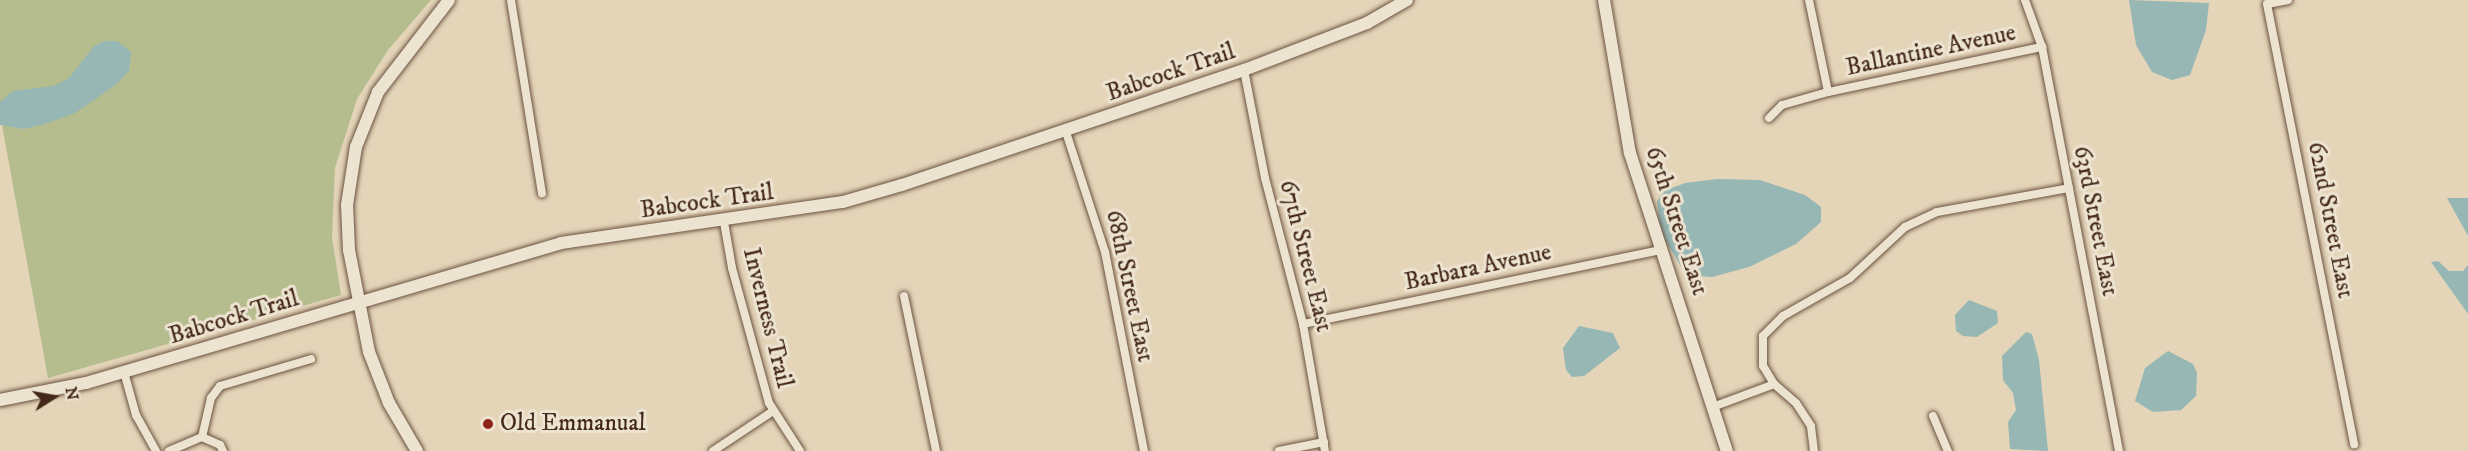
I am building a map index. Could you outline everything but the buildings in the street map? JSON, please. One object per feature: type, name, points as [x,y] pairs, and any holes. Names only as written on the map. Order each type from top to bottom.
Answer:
[{"type":"street","points":[[417,451],[389,403],[373,362],[357,303],[347,218],[356,147],[387,77],[449,0]]},
{"type":"street","points":[[511,0],[542,194]]},
{"type":"street","name":"Babcock Trail","points":[[0,400],[124,372],[561,243],[724,222],[843,202],[1066,132],[1244,70],[1367,23],[1407,0]]},
{"type":"street","points":[[1809,0],[1828,92]]},
{"type":"street","name":"63rd Street East","points":[[2025,0],[2043,47],[2119,451]]},
{"type":"street","name":"62nd Street East","points":[[2288,0],[2267,4],[2354,444]]},
{"type":"street","name":"65th Street East","points":[[1605,1],[1630,153],[1715,406],[1726,451]]},
{"type":"street","name":"Ballantine Avenue","points":[[1769,118],[1782,105],[1828,92],[2043,47]]},
{"type":"street","name":"67th Street East","points":[[1244,70],[1265,178],[1303,324],[1325,447]]},
{"type":"street","name":"68th Street East","points":[[1066,132],[1105,252],[1144,451]]},
{"type":"street","points":[[1814,451],[1811,426],[1796,403],[1774,384],[1763,366],[1763,336],[1783,316],[1850,278],[1905,227],[1937,212],[2069,188]]},
{"type":"street","name":"Inverness Trail","points":[[724,222],[732,268],[773,411],[800,451]]},
{"type":"street","name":"Barbara Avenue","points":[[1303,324],[1661,250]]},
{"type":"street","points":[[904,296],[936,451]]},
{"type":"street","points":[[202,436],[210,398],[220,386],[311,359]]},
{"type":"street","points":[[124,372],[136,415],[156,451]]},
{"type":"street","points":[[1715,406],[1774,384]]},
{"type":"street","points":[[713,451],[773,411]]},
{"type":"street","points":[[1933,416],[1948,451]]},
{"type":"street","points":[[169,451],[202,436]]},
{"type":"street","points":[[202,436],[220,445],[223,451]]},
{"type":"street","points":[[1279,451],[1325,447]]},
{"type":"green space","points":[[0,0],[431,0],[388,50],[357,99],[335,168],[332,237],[341,295],[48,378],[0,114]]},
{"type":"water","points":[[2129,0],[2209,3],[2206,30],[2190,75],[2172,80],[2152,72],[2136,45]]},
{"type":"water","points":[[105,41],[117,41],[131,52],[129,71],[117,84],[75,113],[45,124],[24,129],[0,125],[0,102],[13,91],[54,86],[69,78],[94,46]]},
{"type":"water","points":[[1718,179],[1760,180],[1805,195],[1821,207],[1821,222],[1796,244],[1749,267],[1712,277],[1691,275],[1682,268],[1660,232],[1657,201],[1664,191],[1685,183]]},
{"type":"water","points":[[2447,198],[2468,198],[2468,236]]},
{"type":"water","points":[[2438,261],[2449,271],[2463,271],[2468,265],[2468,314],[2431,262]]},
{"type":"water","points":[[1969,300],[1997,311],[1998,323],[1977,337],[1963,336],[1956,331],[1955,315]]},
{"type":"water","points":[[1579,326],[1613,333],[1620,348],[1584,376],[1572,377],[1566,370],[1563,348]]},
{"type":"water","points":[[2026,332],[2032,334],[2039,360],[2048,451],[2010,449],[2008,422],[2016,410],[2013,393],[2003,380],[2002,356]]},
{"type":"water","points":[[2168,351],[2193,364],[2197,373],[2196,396],[2181,410],[2153,412],[2135,401],[2145,368]]},
{"type":"place","name":"Old Emmanual","points":[[488,424]]}]
